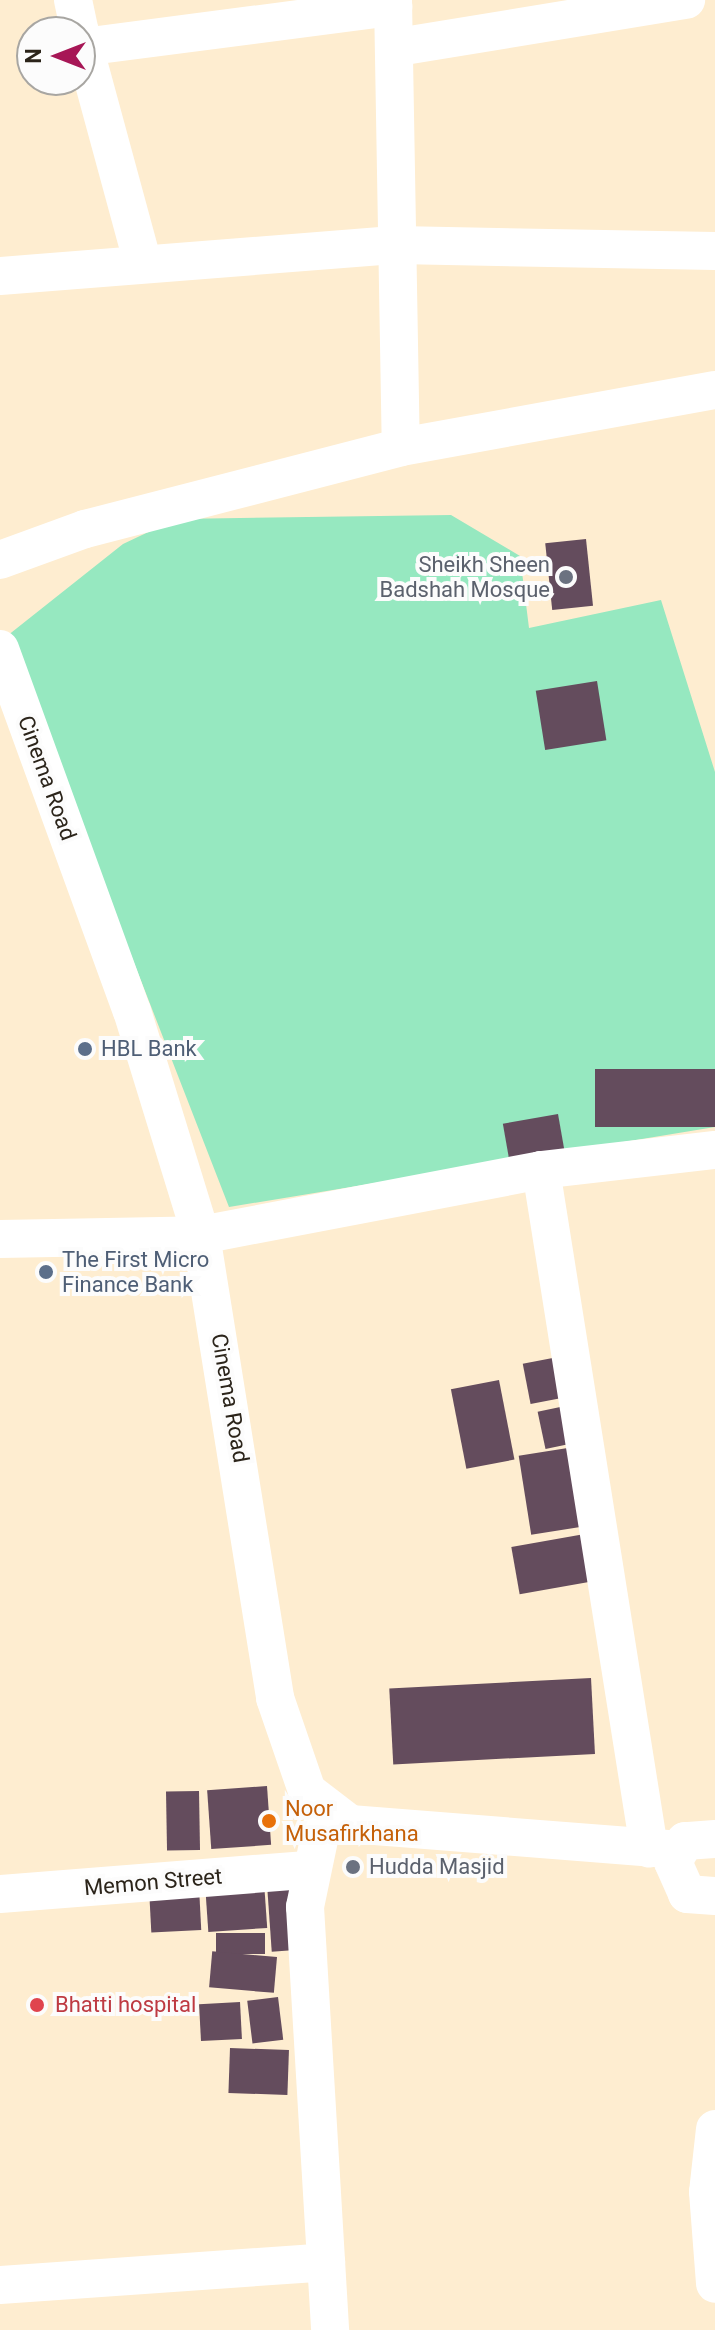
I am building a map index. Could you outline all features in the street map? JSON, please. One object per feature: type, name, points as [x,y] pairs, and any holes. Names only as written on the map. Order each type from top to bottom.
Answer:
[{"type":"street","points":[[398,47],[686,0]]},
{"type":"street","points":[[96,35],[393,4],[398,47],[397,245],[401,447]]},
{"type":"street","points":[[96,92],[143,264]]},
{"type":"street","points":[[0,276],[397,245],[715,251]]},
{"type":"street","points":[[0,560],[97,525],[401,447],[715,390]]},
{"type":"street","name":"Cinema Road","points":[[0,649],[132,1011],[201,1235],[275,1698],[307,1791],[325,1811]]},
{"type":"street","points":[[0,1239],[201,1235],[541,1170],[715,1150]]},
{"type":"street","points":[[541,1170],[663,1849],[678,1886],[714,1900]]},
{"type":"street","points":[[330,2330],[307,1870],[325,1811],[350,1824],[444,1836],[663,1849],[696,1837],[715,1839]]},
{"type":"street","name":"Memon Street","points":[[0,1894],[307,1870]]},
{"type":"street","points":[[715,2129],[708,2192],[715,2284]]},
{"type":"street","points":[[0,2285],[326,2262]]},
{"type":"green space","points":[[451,515],[520,556],[529,628],[661,600],[715,772],[715,1127],[229,1207],[7,636],[123,544],[176,519]]},
{"type":"building","points":[[586,539],[593,606],[552,610],[545,543]]},
{"type":"building","points":[[597,681],[606,740],[545,750],[536,691]]},
{"type":"building","points":[[595,1069],[715,1069],[715,1127],[595,1127]]},
{"type":"building","points":[[558,1114],[564,1149],[509,1159],[503,1124]]},
{"type":"building","points":[[563,1356],[571,1396],[531,1404],[523,1364]]},
{"type":"building","points":[[499,1380],[514,1460],[466,1469],[451,1389]]},
{"type":"building","points":[[565,1406],[573,1443],[546,1449],[538,1412]]},
{"type":"building","points":[[574,1447],[587,1526],[531,1535],[519,1456]]},
{"type":"building","points":[[596,1532],[604,1579],[520,1594],[511,1547]]},
{"type":"building","points":[[591,1678],[595,1754],[393,1764],[389,1689]]},
{"type":"building","points":[[267,1786],[271,1845],[211,1849],[207,1790]]},
{"type":"building","points":[[199,1791],[200,1850],[167,1851],[166,1792]]},
{"type":"building","points":[[264,1882],[267,1928],[208,1932],[205,1886]]},
{"type":"building","points":[[294,1883],[299,1950],[272,1952],[267,1885]]},
{"type":"building","points":[[199,1887],[201,1930],[151,1933],[149,1890]]},
{"type":"building","points":[[216,1933],[265,1933],[265,1954],[216,1954]]},
{"type":"building","points":[[212,1951],[277,1957],[274,1993],[209,1987]]},
{"type":"building","points":[[278,1997],[283,2040],[252,2043],[247,2001]]},
{"type":"building","points":[[240,2002],[242,2039],[201,2041],[199,2004]]},
{"type":"building","points":[[230,2048],[289,2050],[287,2095],[228,2093]]},
{"type":"place","name":"Sheikh Sheen Badshah Mosque","points":[[566,577]]},
{"type":"place","name":"HBL Bank","points":[[85,1049]]},
{"type":"place","name":"The First Micro Finance Bank","points":[[46,1272]]},
{"type":"place","name":"Noor Musafirkhana","points":[[269,1821]]},
{"type":"place","name":"Hudda Masjid","points":[[353,1867]]},
{"type":"place","name":"Bhatti hospital","points":[[37,2005]]}]
